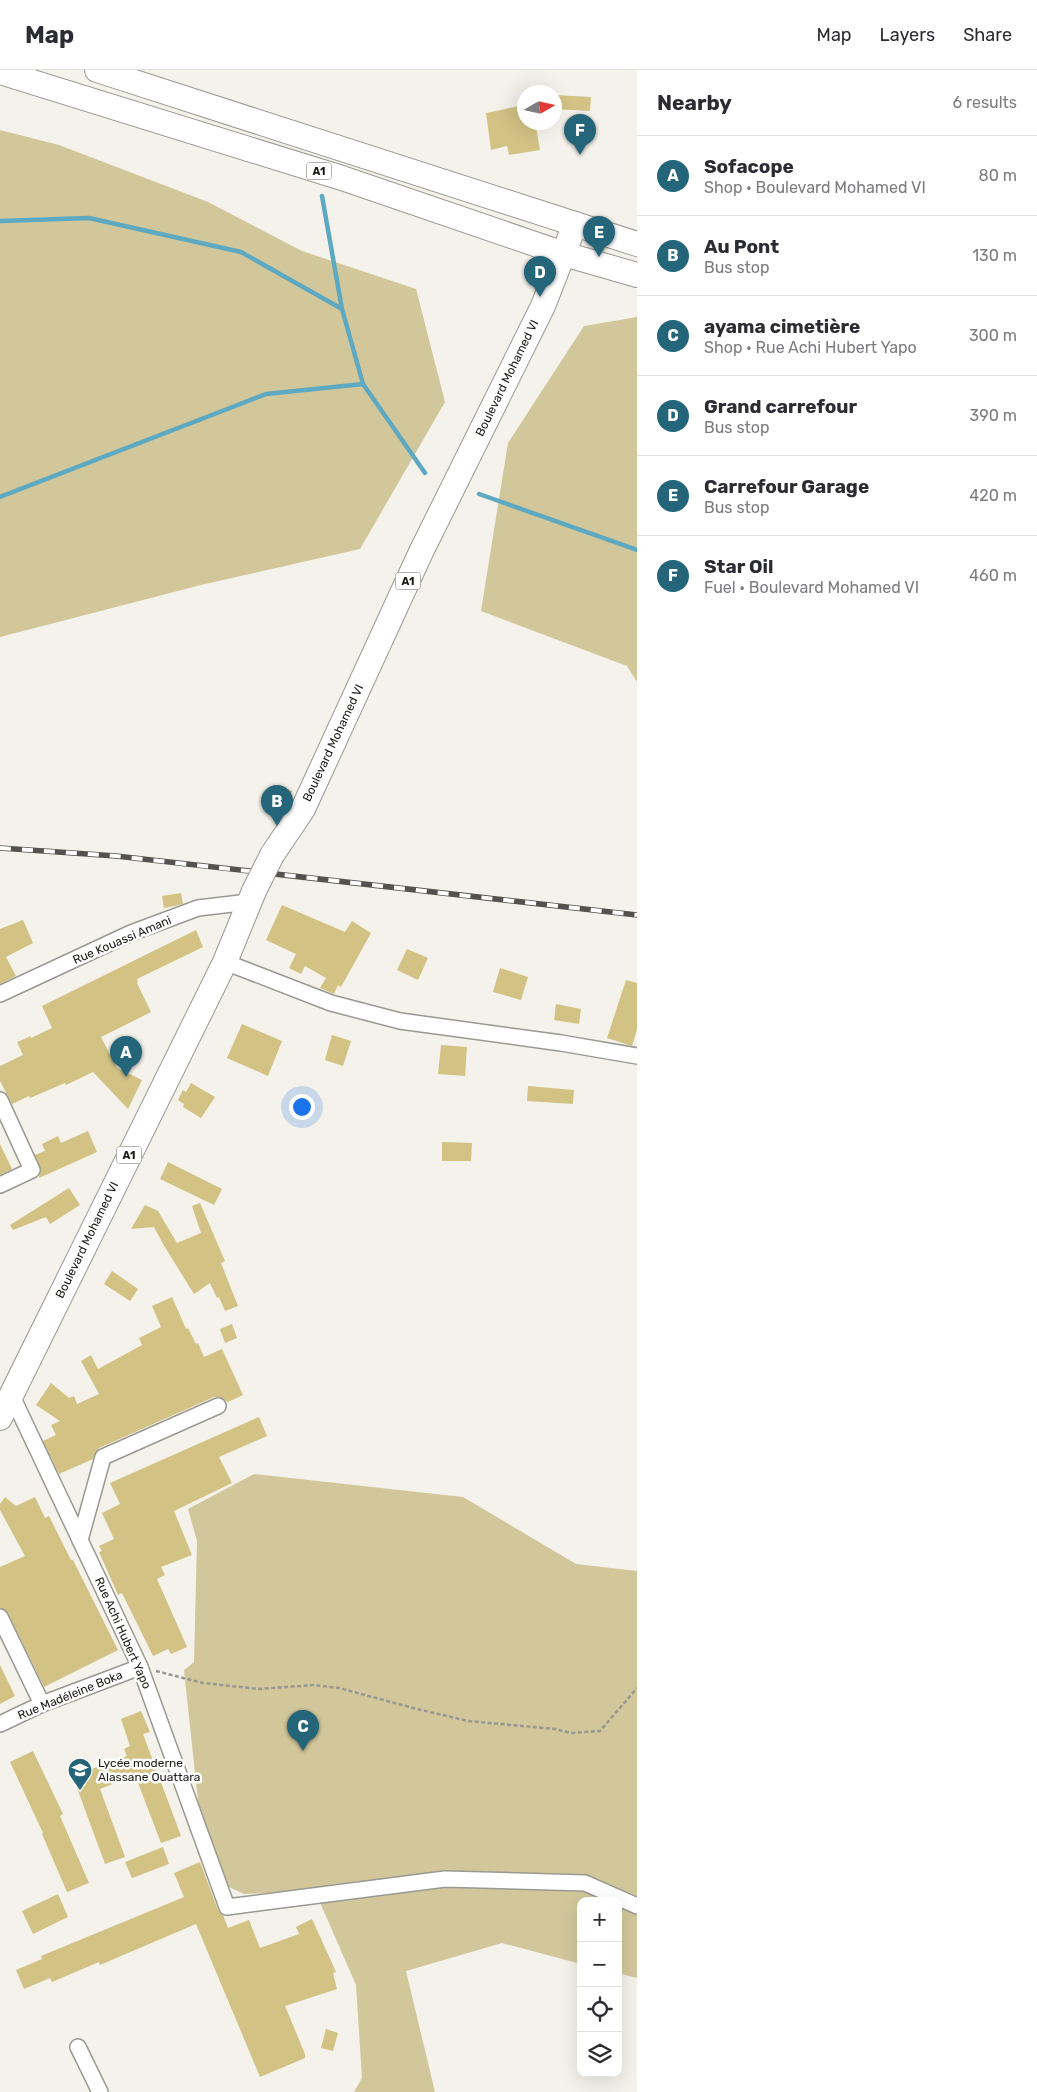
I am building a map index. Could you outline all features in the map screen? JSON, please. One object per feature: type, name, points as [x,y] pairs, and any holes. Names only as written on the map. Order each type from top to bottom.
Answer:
[{"type":"main road","name":"A1","points":[[97,70],[637,244]]},
{"type":"main road","name":"A1","points":[[0,72],[342,178],[564,254],[637,275]]},
{"type":"main road","name":"Boulevard Mohamed VI","points":[[0,1418],[225,962],[252,896],[272,855],[303,809],[420,552],[544,306],[575,224]]},
{"type":"street","name":"Rue Kouassi Amani","points":[[0,994],[148,927],[198,908],[252,896]]},
{"type":"street","points":[[225,962],[331,1004],[400,1021],[561,1043],[637,1056]]},
{"type":"street","points":[[0,1100],[32,1170],[0,1185]]},
{"type":"street","name":"Rue Achi Hubert Yapo","points":[[12,1396],[140,1667],[227,1906],[445,1879],[585,1883],[637,1906]]},
{"type":"street","points":[[80,1540],[103,1457],[218,1406]]},
{"type":"street","points":[[0,1617],[42,1704]]},
{"type":"street","name":"Rue Madéleine Boka","points":[[0,1724],[42,1704],[140,1667]]},
{"type":"street","points":[[78,2047],[100,2092]]},
{"type":"path","points":[[140,1667],[203,1683],[240,1687],[259,1689],[313,1685],[339,1688],[468,1721],[555,1729],[571,1733],[600,1731],[637,1688]]},
{"type":"shaded area","points":[[0,130],[59,145],[208,202],[302,251],[416,289],[445,402],[360,549],[201,585],[0,637]]},
{"type":"shaded area","points":[[637,317],[637,682],[627,666],[481,611],[508,443],[584,326]]},
{"type":"shaded area","points":[[254,1474],[463,1497],[576,1564],[637,1571],[637,1978],[622,1974],[622,1897],[577,1897],[577,1963],[502,1943],[406,1971],[435,2092],[354,2092],[362,2078],[356,1985],[315,1891],[244,1894],[227,1886],[200,1820],[184,1670],[194,1662],[197,1541],[188,1509]]},
{"type":"building","points":[[562,95],[591,97],[590,111],[562,109]]},
{"type":"building","points":[[517,106],[517,130],[536,130],[540,150],[509,155],[507,146],[491,150],[486,113]]},
{"type":"building","points":[[278,786],[292,791],[288,803],[274,799]]},
{"type":"building","points":[[181,893],[183,904],[164,908],[162,896]]},
{"type":"building","points":[[282,905],[345,932],[352,921],[371,933],[341,987],[338,985],[334,994],[320,988],[326,978],[305,966],[301,974],[289,968],[296,954],[266,940]]},
{"type":"building","points":[[23,920],[33,943],[6,957],[16,976],[0,984],[0,929]]},
{"type":"building","points":[[196,930],[203,947],[137,979],[137,983],[151,1012],[101,1037],[117,1068],[142,1080],[128,1109],[93,1072],[66,1085],[65,1083],[12,1104],[0,1081],[0,1066],[23,1055],[17,1042],[52,1028],[42,1006]]},
{"type":"building","points":[[407,949],[428,958],[418,980],[397,970]]},
{"type":"building","points":[[500,968],[528,977],[521,1000],[493,992]]},
{"type":"building","points":[[626,980],[637,983],[637,1029],[632,1046],[607,1038]]},
{"type":"building","points":[[556,1004],[581,1009],[579,1024],[554,1020]]},
{"type":"building","points":[[242,1024],[282,1041],[268,1076],[227,1058]]},
{"type":"building","points":[[332,1035],[351,1041],[343,1066],[325,1060]]},
{"type":"building","points":[[441,1045],[467,1047],[465,1076],[438,1074]]},
{"type":"building","points":[[191,1083],[215,1097],[201,1118],[183,1107],[184,1104],[178,1100],[183,1090],[186,1092]]},
{"type":"building","points":[[528,1086],[574,1090],[573,1104],[527,1101]]},
{"type":"building","points":[[88,1131],[97,1152],[39,1178],[41,1170],[35,1155],[45,1151],[42,1144],[58,1136],[61,1143]]},
{"type":"building","points":[[442,1142],[472,1143],[471,1161],[442,1161]]},
{"type":"building","points":[[0,1144],[12,1169],[0,1175]]},
{"type":"building","points":[[168,1162],[222,1189],[214,1205],[160,1179]]},
{"type":"building","points":[[69,1188],[80,1205],[50,1224],[46,1217],[13,1230],[10,1225]]},
{"type":"building","points":[[200,1203],[225,1261],[221,1263],[238,1306],[225,1311],[210,1283],[194,1294],[154,1227],[131,1229],[145,1205],[158,1211],[177,1243],[201,1233],[192,1206]]},
{"type":"building","points":[[112,1271],[138,1289],[130,1301],[104,1284]]},
{"type":"building","points":[[172,1297],[186,1329],[188,1328],[196,1344],[198,1343],[204,1357],[222,1349],[243,1395],[228,1402],[219,1397],[214,1397],[99,1448],[93,1459],[59,1474],[43,1441],[56,1435],[51,1425],[60,1421],[36,1405],[51,1383],[69,1398],[74,1396],[77,1404],[99,1394],[81,1361],[91,1355],[98,1369],[142,1345],[139,1338],[161,1327],[152,1306]]},
{"type":"building","points":[[232,1324],[237,1338],[225,1343],[220,1329]]},
{"type":"building","points":[[259,1417],[267,1436],[219,1457],[232,1483],[174,1511],[192,1555],[161,1567],[165,1575],[157,1579],[187,1647],[171,1654],[168,1649],[153,1656],[122,1593],[118,1595],[99,1552],[102,1551],[99,1546],[114,1539],[102,1513],[120,1504],[110,1483]]},
{"type":"building","points":[[5,1497],[16,1506],[35,1497],[45,1518],[49,1516],[71,1560],[73,1560],[118,1650],[44,1687],[8,1613],[0,1608],[0,1567],[25,1556],[0,1510],[0,1504]]},
{"type":"building","points":[[0,1665],[15,1696],[0,1704]]},
{"type":"building","points":[[141,1711],[150,1732],[143,1734],[181,1836],[161,1843],[135,1775],[100,1789],[125,1857],[105,1864],[70,1769],[86,1763],[89,1770],[127,1756],[124,1749],[130,1746],[121,1719]]},
{"type":"building","points":[[33,1751],[63,1814],[60,1816],[89,1883],[67,1892],[43,1833],[10,1762]]},
{"type":"building","points":[[163,1847],[169,1864],[132,1878],[125,1862]]},
{"type":"building","points":[[200,1862],[218,1910],[223,1915],[228,1928],[249,1920],[260,1948],[299,1934],[296,1927],[312,1919],[336,1972],[333,1973],[337,1989],[285,2006],[305,2058],[260,2077],[196,1924],[100,1965],[99,1962],[52,1982],[50,1978],[24,1989],[16,1970],[42,1959],[41,1956],[184,1897],[174,1873]]},
{"type":"building","points":[[58,1894],[68,1917],[33,1934],[22,1911]]},
{"type":"building","points":[[326,2029],[338,2033],[333,2051],[321,2048]]},
{"type":"waterway","points":[[322,196],[342,309]]},
{"type":"waterway","points":[[0,221],[89,218],[241,252],[342,309],[363,384],[425,473]]},
{"type":"waterway","points":[[0,497],[266,394],[363,384]]},
{"type":"waterway","points":[[479,494],[637,550]]},
{"type":"railway","points":[[0,848],[116,856],[637,915]]},
{"type":"place","name":"Star Oil","points":[[580,155]]},
{"type":"place","name":"Carrefour Garage","points":[[599,257]]},
{"type":"place","name":"Grand carrefour","points":[[540,297]]},
{"type":"place","name":"Au Pont","points":[[277,826]]},
{"type":"place","name":"Sofacope","points":[[126,1077]]},
{"type":"place","name":"ayama cimetière","points":[[303,1751]]},
{"type":"place","name":"Lycée moderne Alassane Ouattara","points":[[80,1791]]}]
